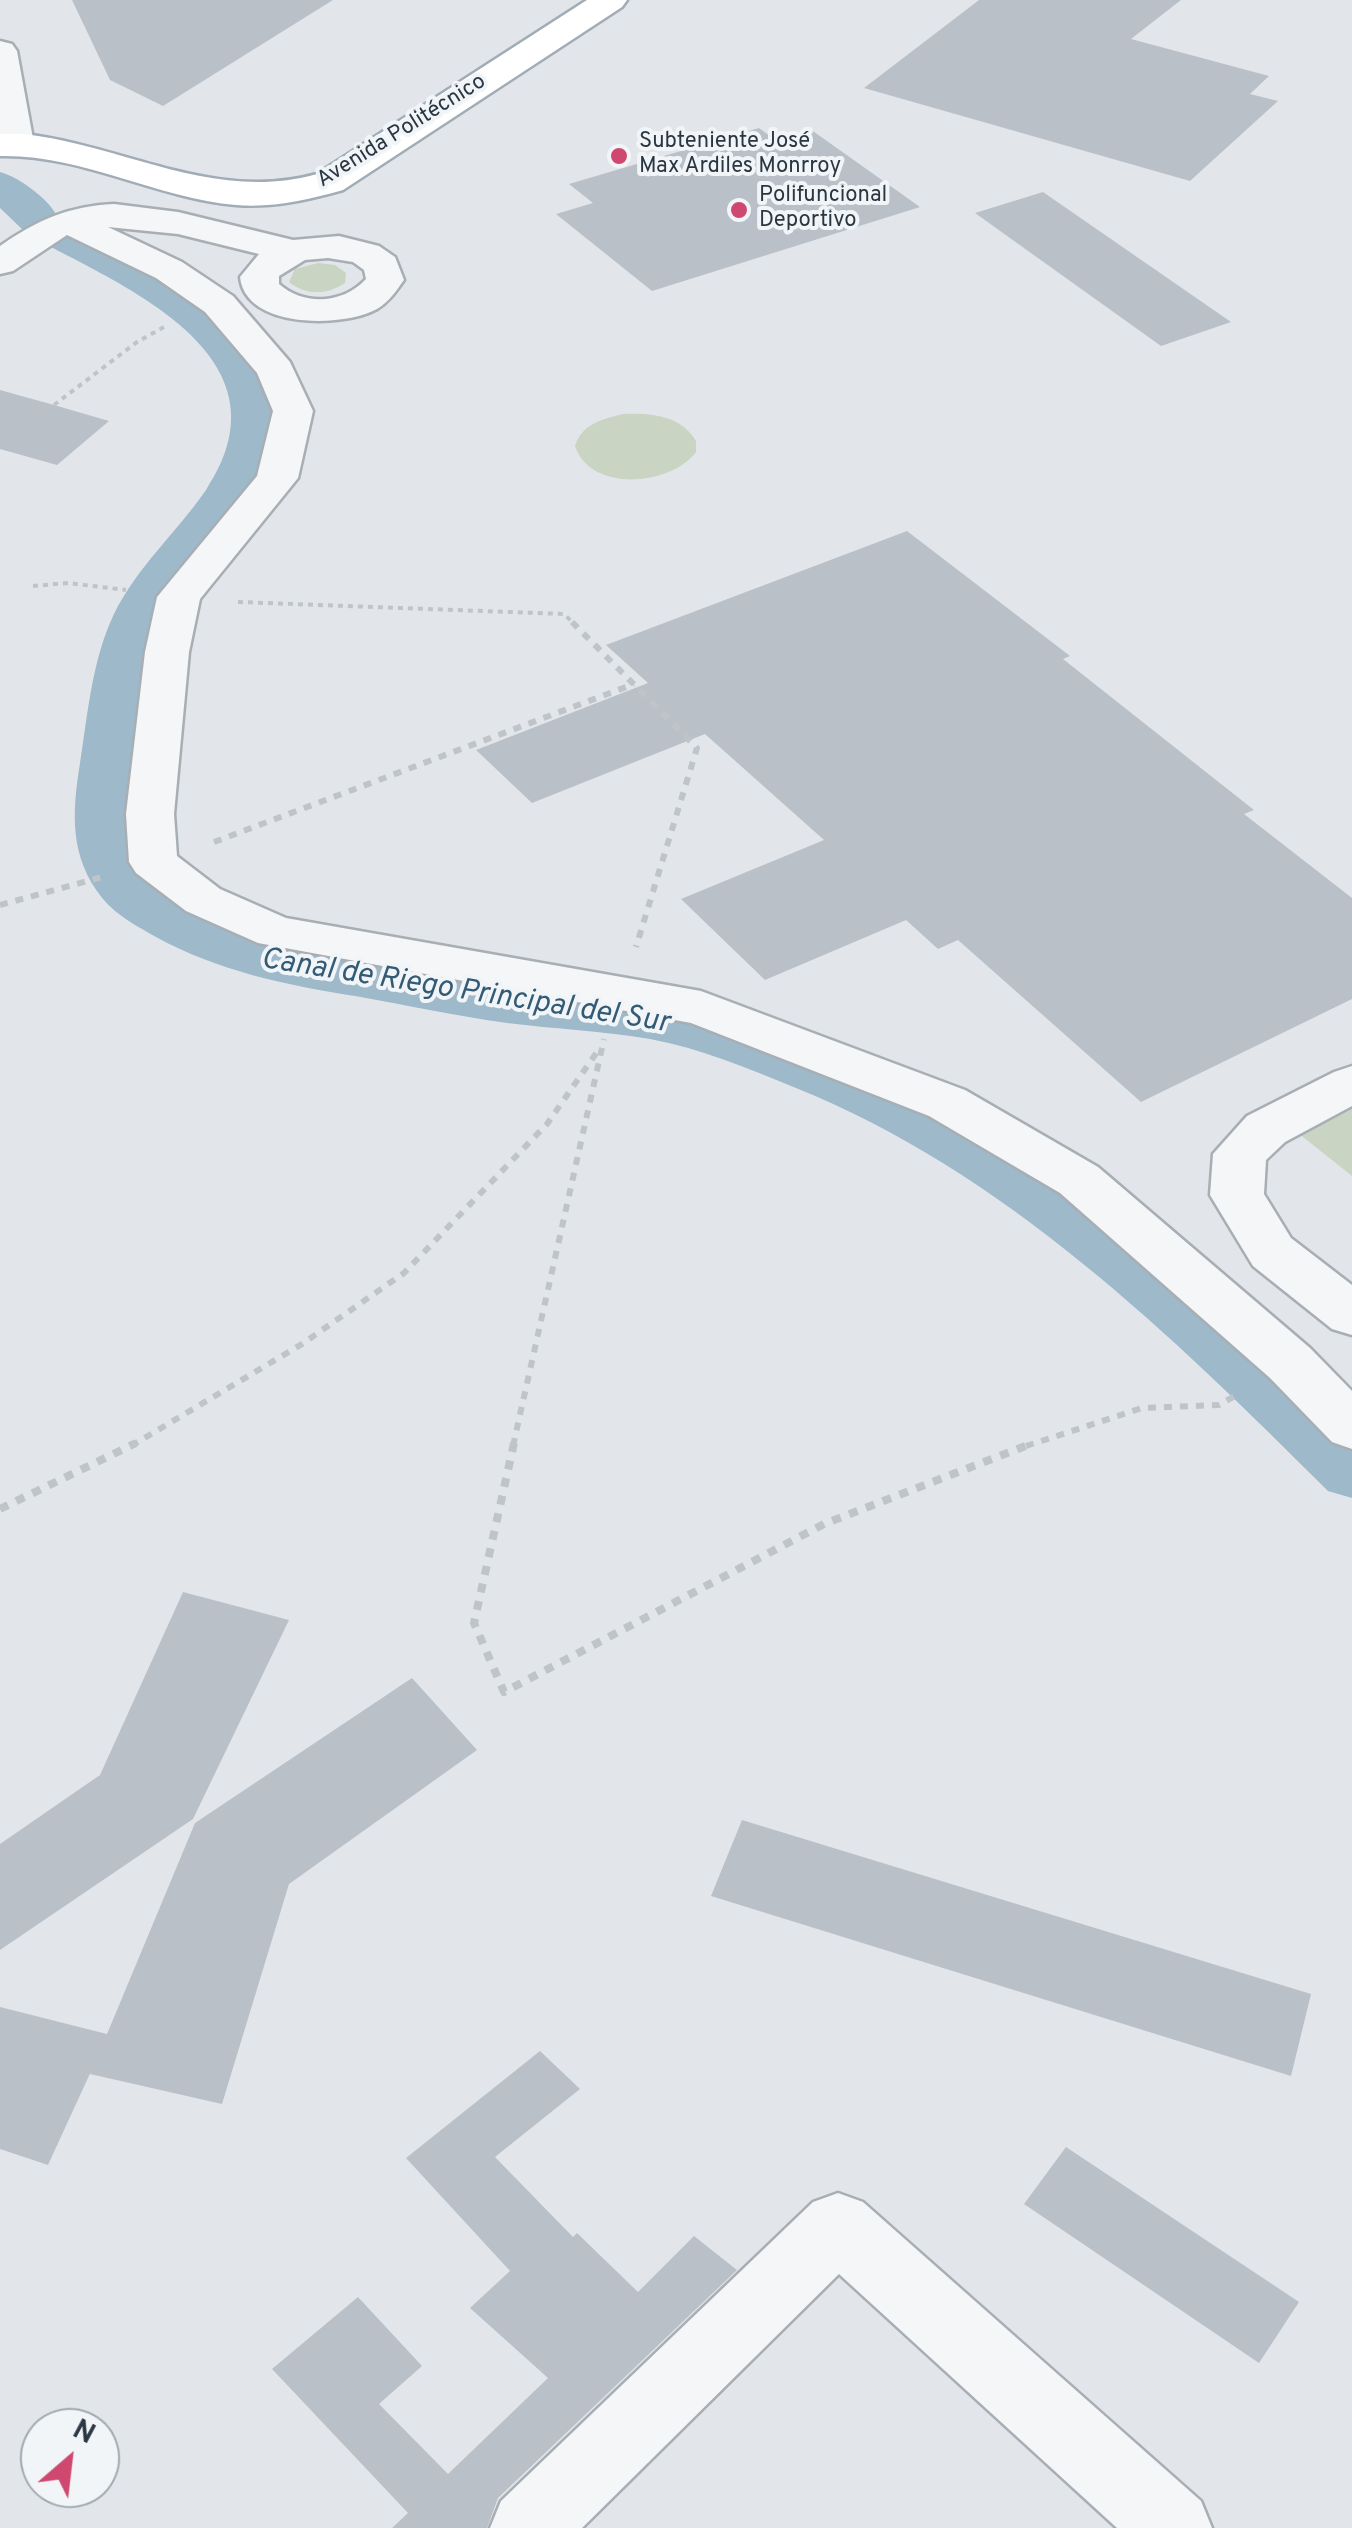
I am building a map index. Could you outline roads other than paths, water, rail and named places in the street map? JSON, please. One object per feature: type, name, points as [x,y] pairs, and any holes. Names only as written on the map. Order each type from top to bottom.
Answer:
[{"type":"main road","name":"Avenida Politécnico","points":[[8,144],[45,147],[240,197],[300,193],[330,182],[610,0]]},
{"type":"street","points":[[0,51],[8,144]]},
{"type":"street","points":[[0,263],[58,226],[91,216],[170,220],[292,252]]},
{"type":"street","points":[[58,226],[169,270],[219,304],[276,370],[293,411],[277,478],[180,597],[168,652],[150,814],[154,862],[204,900],[275,932],[702,1008],[947,1104],[1080,1180],[1290,1363],[1352,1427]]},
{"type":"street","points":[[1352,1084],[1266,1128],[1240,1154],[1237,1195],[1272,1252],[1352,1314]]},
{"type":"street","points":[[1290,1363],[1352,1326]]},
{"type":"street","points":[[528,2528],[838,2226],[1174,2528]]},
{"type":"waterway","name":"Canal de Riego Principal del Sur","points":[[0,185],[40,222]]},
{"type":"waterway","name":"Canal de Riego Principal del Sur","points":[[65,237],[142,278],[216,331],[242,364],[256,401],[254,442],[232,488],[150,595],[127,650],[101,818],[108,861],[129,892],[194,933],[242,953],[313,970],[490,1000],[661,1021],[735,1042],[824,1075],[909,1117],[990,1165],[1069,1220],[1216,1341],[1352,1472]]},
{"type":"place","name":"Subteniente José Max Ardiles Monrroy","points":[[619,156]]},
{"type":"place","name":"Polifuncional Deportivo","points":[[739,210]]}]
